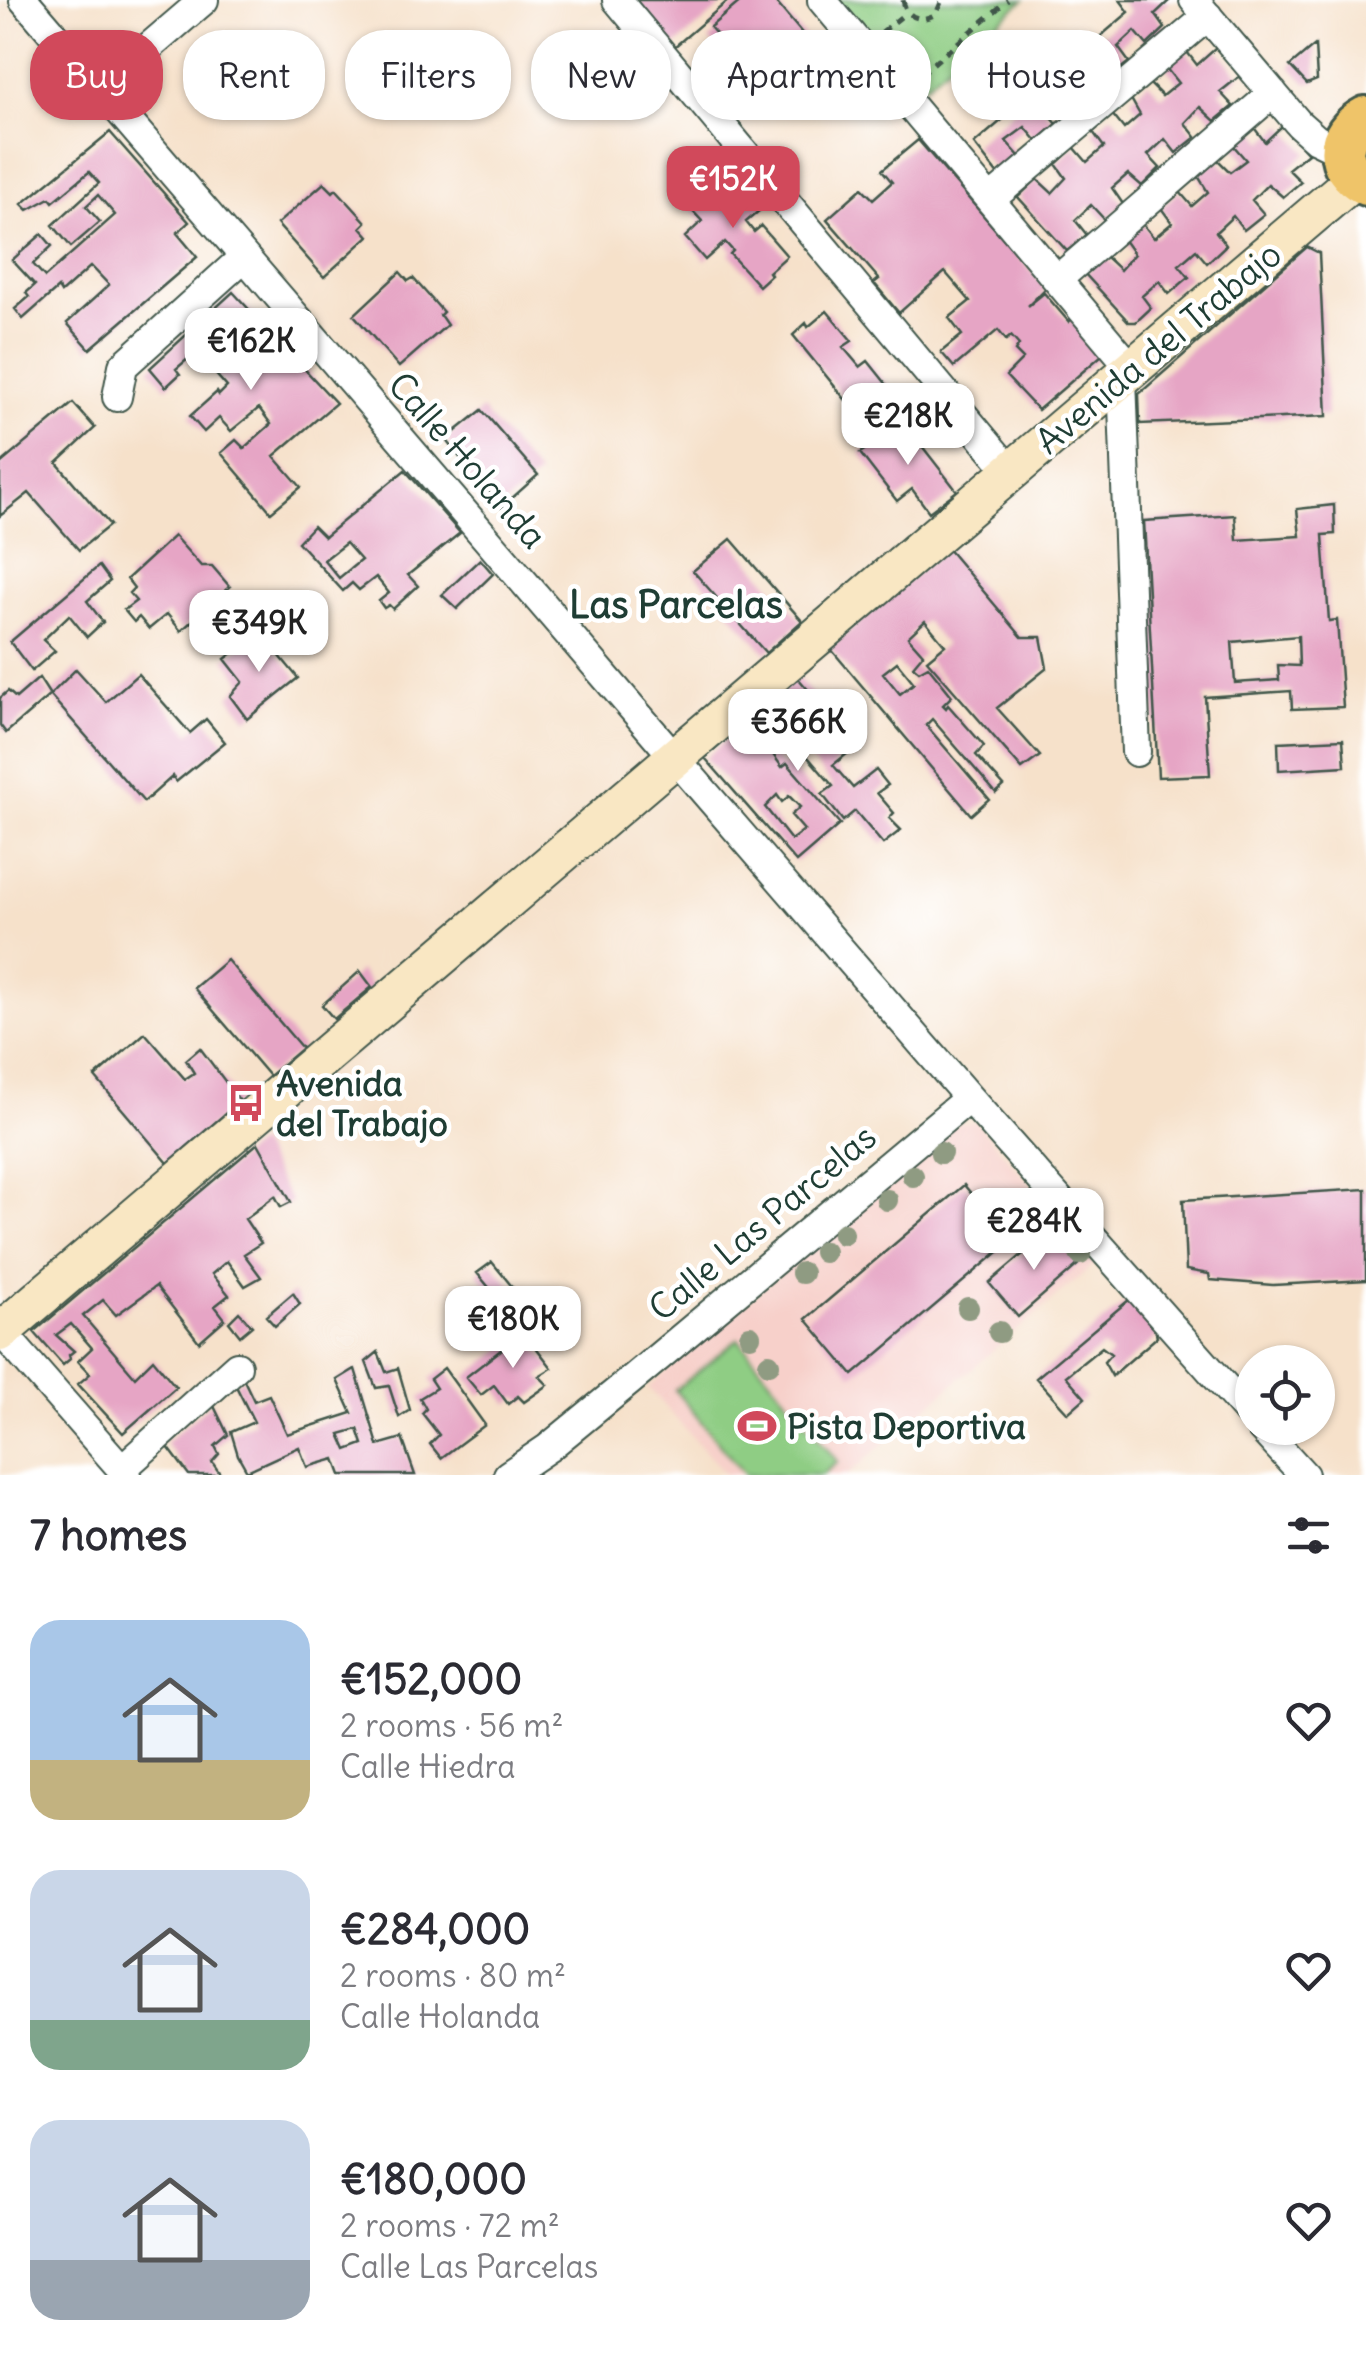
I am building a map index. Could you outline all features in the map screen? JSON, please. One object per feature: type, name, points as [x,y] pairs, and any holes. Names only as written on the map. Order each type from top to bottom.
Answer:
[{"type":"street","name":"Calle Holanda","points":[[24,0],[50,30]]},
{"type":"street","points":[[163,35],[204,0]]},
{"type":"street","points":[[616,0],[1011,472]]},
{"type":"street","points":[[822,0],[847,30]]},
{"type":"street","points":[[991,199],[1201,8],[1299,124],[1316,139],[1358,158]]},
{"type":"street","points":[[1058,278],[1273,94]]},
{"type":"street","name":"Calle Holanda","points":[[127,120],[674,758],[1235,1398]]},
{"type":"street","points":[[923,120],[1058,278],[1127,373],[1136,752]]},
{"type":"street","name":"Avenida del Trabajo","points":[[0,1331],[1127,373],[1358,158]]},
{"type":"street","points":[[117,398],[123,366],[244,257]]},
{"type":"street","name":"Calle Las Parcelas","points":[[508,1475],[548,1448],[969,1098]]},
{"type":"street","points":[[0,1331],[124,1472],[237,1366]]},
{"type":"street","points":[[1277,1445],[1304,1475]]},
{"type":"path","points":[[902,0],[907,12],[925,19],[936,14],[942,0]]},
{"type":"path","points":[[931,64],[1006,0]]},
{"type":"shaded area","points":[[976,1122],[1098,1261],[847,1475],[726,1475],[648,1387],[956,1124]]},
{"type":"green space","points":[[822,0],[1024,0],[989,30],[951,30],[951,62],[931,79],[931,30],[848,30]]},
{"type":"green space","name":"Pista Deportiva","points":[[738,1339],[838,1462],[822,1475],[745,1475],[675,1390]]},
{"type":"building","points":[[633,0],[729,0],[673,48],[671,30],[658,30]]},
{"type":"building","points":[[742,0],[774,0],[799,30],[713,30],[710,27]]},
{"type":"building","points":[[1120,0],[1170,0],[1155,14],[1165,28],[1147,45],[1135,31],[1121,44],[1121,30],[1108,30],[1129,12]]},
{"type":"building","points":[[1315,45],[1317,80],[1307,84],[1290,66]]},
{"type":"building","points":[[1184,48],[1197,65],[1216,48],[1240,76],[1220,92],[1233,106],[1215,121],[1200,107],[1185,123],[1196,137],[1176,153],[1165,139],[1148,155],[1160,168],[1142,186],[1128,174],[1112,188],[1123,204],[1105,220],[1091,205],[1075,220],[1087,235],[1067,251],[1018,197],[1037,179],[1052,193],[1066,178],[1056,164],[1074,147],[1087,162],[1104,147],[1093,132],[1106,120],[1117,120],[1124,129],[1140,115],[1131,99],[1148,82],[1162,96],[1178,83],[1166,68]]},
{"type":"building","points":[[1121,51],[1129,62],[1121,68]]},
{"type":"building","points":[[1002,120],[1054,120],[1057,124],[1037,141],[1025,127],[1006,141],[1019,156],[999,176],[974,144]]},
{"type":"building","points":[[1252,125],[1265,142],[1283,125],[1308,153],[1288,169],[1301,182],[1283,197],[1268,184],[1252,200],[1264,214],[1244,230],[1233,216],[1216,232],[1226,245],[1207,263],[1196,250],[1179,265],[1189,277],[1169,294],[1159,281],[1142,296],[1151,308],[1136,322],[1129,322],[1085,274],[1105,256],[1120,270],[1134,254],[1124,240],[1142,223],[1154,238],[1172,223],[1161,208],[1179,191],[1192,206],[1208,192],[1198,176],[1216,158],[1230,172],[1246,160],[1233,145]]},
{"type":"building","points":[[110,132],[189,222],[177,233],[197,257],[90,349],[67,323],[109,285],[91,266],[23,319],[15,309],[29,297],[26,293],[35,285],[12,260],[42,234],[52,246],[33,264],[45,277],[115,215],[98,195],[86,206],[100,222],[71,247],[53,225],[99,183],[89,172],[53,202],[50,198],[28,210],[22,204]]},
{"type":"building","points":[[918,140],[1046,288],[1028,306],[1044,293],[1069,322],[1072,318],[1102,355],[1038,410],[1006,376],[1023,359],[1015,351],[1019,345],[1011,336],[1006,340],[998,330],[954,367],[941,352],[962,335],[949,318],[970,301],[945,272],[899,313],[874,283],[879,279],[827,219],[862,188],[873,199],[892,182],[882,170]]},
{"type":"building","points":[[719,178],[746,207],[760,195],[767,204],[746,222],[754,232],[761,226],[787,256],[759,286],[730,254],[733,251],[725,242],[705,260],[685,237],[702,221],[685,203],[697,192],[701,195]]},
{"type":"building","points":[[324,183],[333,192],[336,189],[366,222],[361,227],[369,236],[324,277],[277,224]]},
{"type":"building","points":[[1307,247],[1319,253],[1327,416],[1140,424],[1139,394]]},
{"type":"building","points":[[400,272],[408,281],[413,278],[443,312],[440,315],[447,325],[399,367],[354,315]]},
{"type":"building","points":[[233,292],[336,403],[274,456],[301,487],[271,512],[221,453],[236,440],[244,448],[271,424],[259,408],[231,431],[219,418],[204,432],[190,416],[227,387],[196,352],[176,369],[180,374],[166,387],[150,368]]},
{"type":"building","points":[[827,311],[852,341],[843,347],[860,367],[868,361],[892,391],[862,420],[793,335]]},
{"type":"building","points":[[73,403],[95,428],[57,463],[110,525],[79,550],[29,493],[0,516],[0,464]]},
{"type":"building","points":[[482,410],[538,475],[501,508],[477,478],[471,484],[462,473],[468,468],[446,439]]},
{"type":"building","points":[[904,423],[957,491],[929,512],[912,489],[897,501],[860,453]]},
{"type":"building","points":[[405,470],[460,533],[408,575],[418,586],[393,609],[389,605],[384,608],[379,601],[389,593],[376,577],[359,590],[352,583],[343,591],[298,542],[313,526],[324,537]],"holes":[[[346,543],[361,560],[339,578],[324,560]]]},
{"type":"building","points":[[1334,505],[1335,534],[1323,535],[1329,621],[1337,620],[1343,707],[1292,709],[1291,691],[1205,697],[1210,775],[1158,777],[1144,521],[1235,515],[1237,540],[1300,536],[1297,509]],"holes":[[[1298,636],[1299,666],[1278,665],[1279,680],[1235,683],[1232,642]]]},
{"type":"building","points":[[174,536],[201,566],[212,566],[230,587],[181,631],[167,614],[149,629],[139,617],[134,622],[124,610],[136,601],[129,593],[134,588],[127,579]]},
{"type":"building","points":[[731,539],[802,621],[766,653],[693,571]]},
{"type":"building","points":[[947,548],[1022,637],[1041,637],[1047,668],[997,708],[1040,756],[1022,769],[927,660],[945,645],[925,621],[908,637],[923,654],[913,666],[919,671],[928,666],[952,696],[943,705],[948,705],[984,746],[976,755],[1004,786],[996,793],[932,719],[926,725],[989,799],[971,815],[830,648]],"holes":[[[897,662],[914,683],[900,694],[883,673]]]},
{"type":"building","points":[[480,559],[493,574],[457,609],[442,595]]},
{"type":"building","points":[[99,566],[110,581],[87,601],[103,622],[87,637],[69,615],[43,640],[55,651],[32,671],[10,642]]},
{"type":"building","points":[[260,632],[298,678],[247,719],[230,696],[243,682],[225,659]]},
{"type":"building","points":[[76,669],[106,702],[138,674],[190,733],[206,719],[225,742],[176,782],[173,776],[144,802],[50,695]]},
{"type":"building","points":[[39,678],[50,695],[6,733],[0,725],[0,698],[8,691],[16,698]]},
{"type":"building","points":[[798,678],[841,728],[834,735],[848,753],[833,765],[853,788],[876,770],[888,785],[877,793],[894,813],[889,818],[901,830],[883,844],[855,811],[843,821],[822,794],[833,786],[788,734],[769,749],[782,767],[787,763],[840,824],[796,862],[705,758]],"holes":[[[777,795],[782,802],[789,796],[800,807],[791,815],[804,830],[791,840],[765,807]]]},
{"type":"building","points":[[1343,739],[1345,766],[1279,770],[1278,742]]},
{"type":"building","points":[[227,960],[302,1048],[269,1076],[194,988]]},
{"type":"building","points":[[360,971],[372,987],[334,1019],[322,1005]]},
{"type":"building","points":[[145,1033],[185,1079],[194,1073],[186,1060],[200,1048],[240,1101],[168,1163],[95,1077]]},
{"type":"building","points":[[258,1143],[291,1202],[281,1207],[275,1196],[245,1219],[261,1243],[244,1254],[261,1277],[245,1286],[227,1261],[212,1274],[229,1295],[215,1306],[225,1319],[199,1342],[156,1286],[116,1315],[103,1300],[83,1316],[135,1377],[153,1359],[176,1387],[123,1433],[78,1384],[90,1374],[78,1361],[92,1348],[71,1324],[56,1335],[74,1351],[63,1365],[34,1332]]},
{"type":"building","points":[[964,1185],[1011,1241],[853,1375],[806,1319]]},
{"type":"building","points":[[1366,1189],[1366,1280],[1273,1285],[1210,1280],[1209,1274],[1186,1270],[1183,1200]]},
{"type":"building","points":[[1051,1230],[1080,1263],[1018,1317],[989,1283]]},
{"type":"building","points":[[492,1262],[541,1322],[527,1333],[477,1273]]},
{"type":"building","points":[[293,1293],[300,1304],[275,1326],[266,1316]]},
{"type":"building","points":[[1130,1299],[1155,1327],[1157,1337],[1112,1376],[1104,1362],[1111,1354],[1102,1347],[1066,1376],[1085,1398],[1068,1413],[1036,1378]]},
{"type":"building","points":[[239,1312],[252,1326],[240,1336],[229,1322]]},
{"type":"building","points":[[524,1332],[552,1368],[539,1376],[548,1385],[524,1402],[518,1396],[508,1404],[494,1385],[481,1395],[466,1377]]},
{"type":"building","points":[[378,1352],[386,1372],[398,1368],[410,1410],[399,1417],[389,1386],[376,1388],[366,1362]]},
{"type":"building","points":[[444,1368],[485,1425],[441,1458],[430,1444],[439,1435],[422,1413],[426,1409],[420,1398],[436,1388],[430,1379]]},
{"type":"building","points":[[355,1369],[378,1445],[402,1438],[415,1475],[341,1475],[335,1459],[307,1467],[299,1447],[247,1471],[231,1432],[254,1422],[235,1384],[243,1378],[254,1401],[269,1395],[287,1434],[352,1413],[337,1380]],"holes":[[[358,1429],[363,1444],[347,1450],[340,1434]]]},
{"type":"building","points":[[212,1402],[228,1435],[215,1446],[219,1454],[212,1462],[221,1475],[189,1475],[165,1443]]},
{"type":"place","name":"Avenida del Trabajo","points":[[246,1103]]},
{"type":"place","name":"Pista Deportiva","points":[[757,1426]]},
{"type":"district","name":"Las Parcelas","points":[[676,604]]}]
